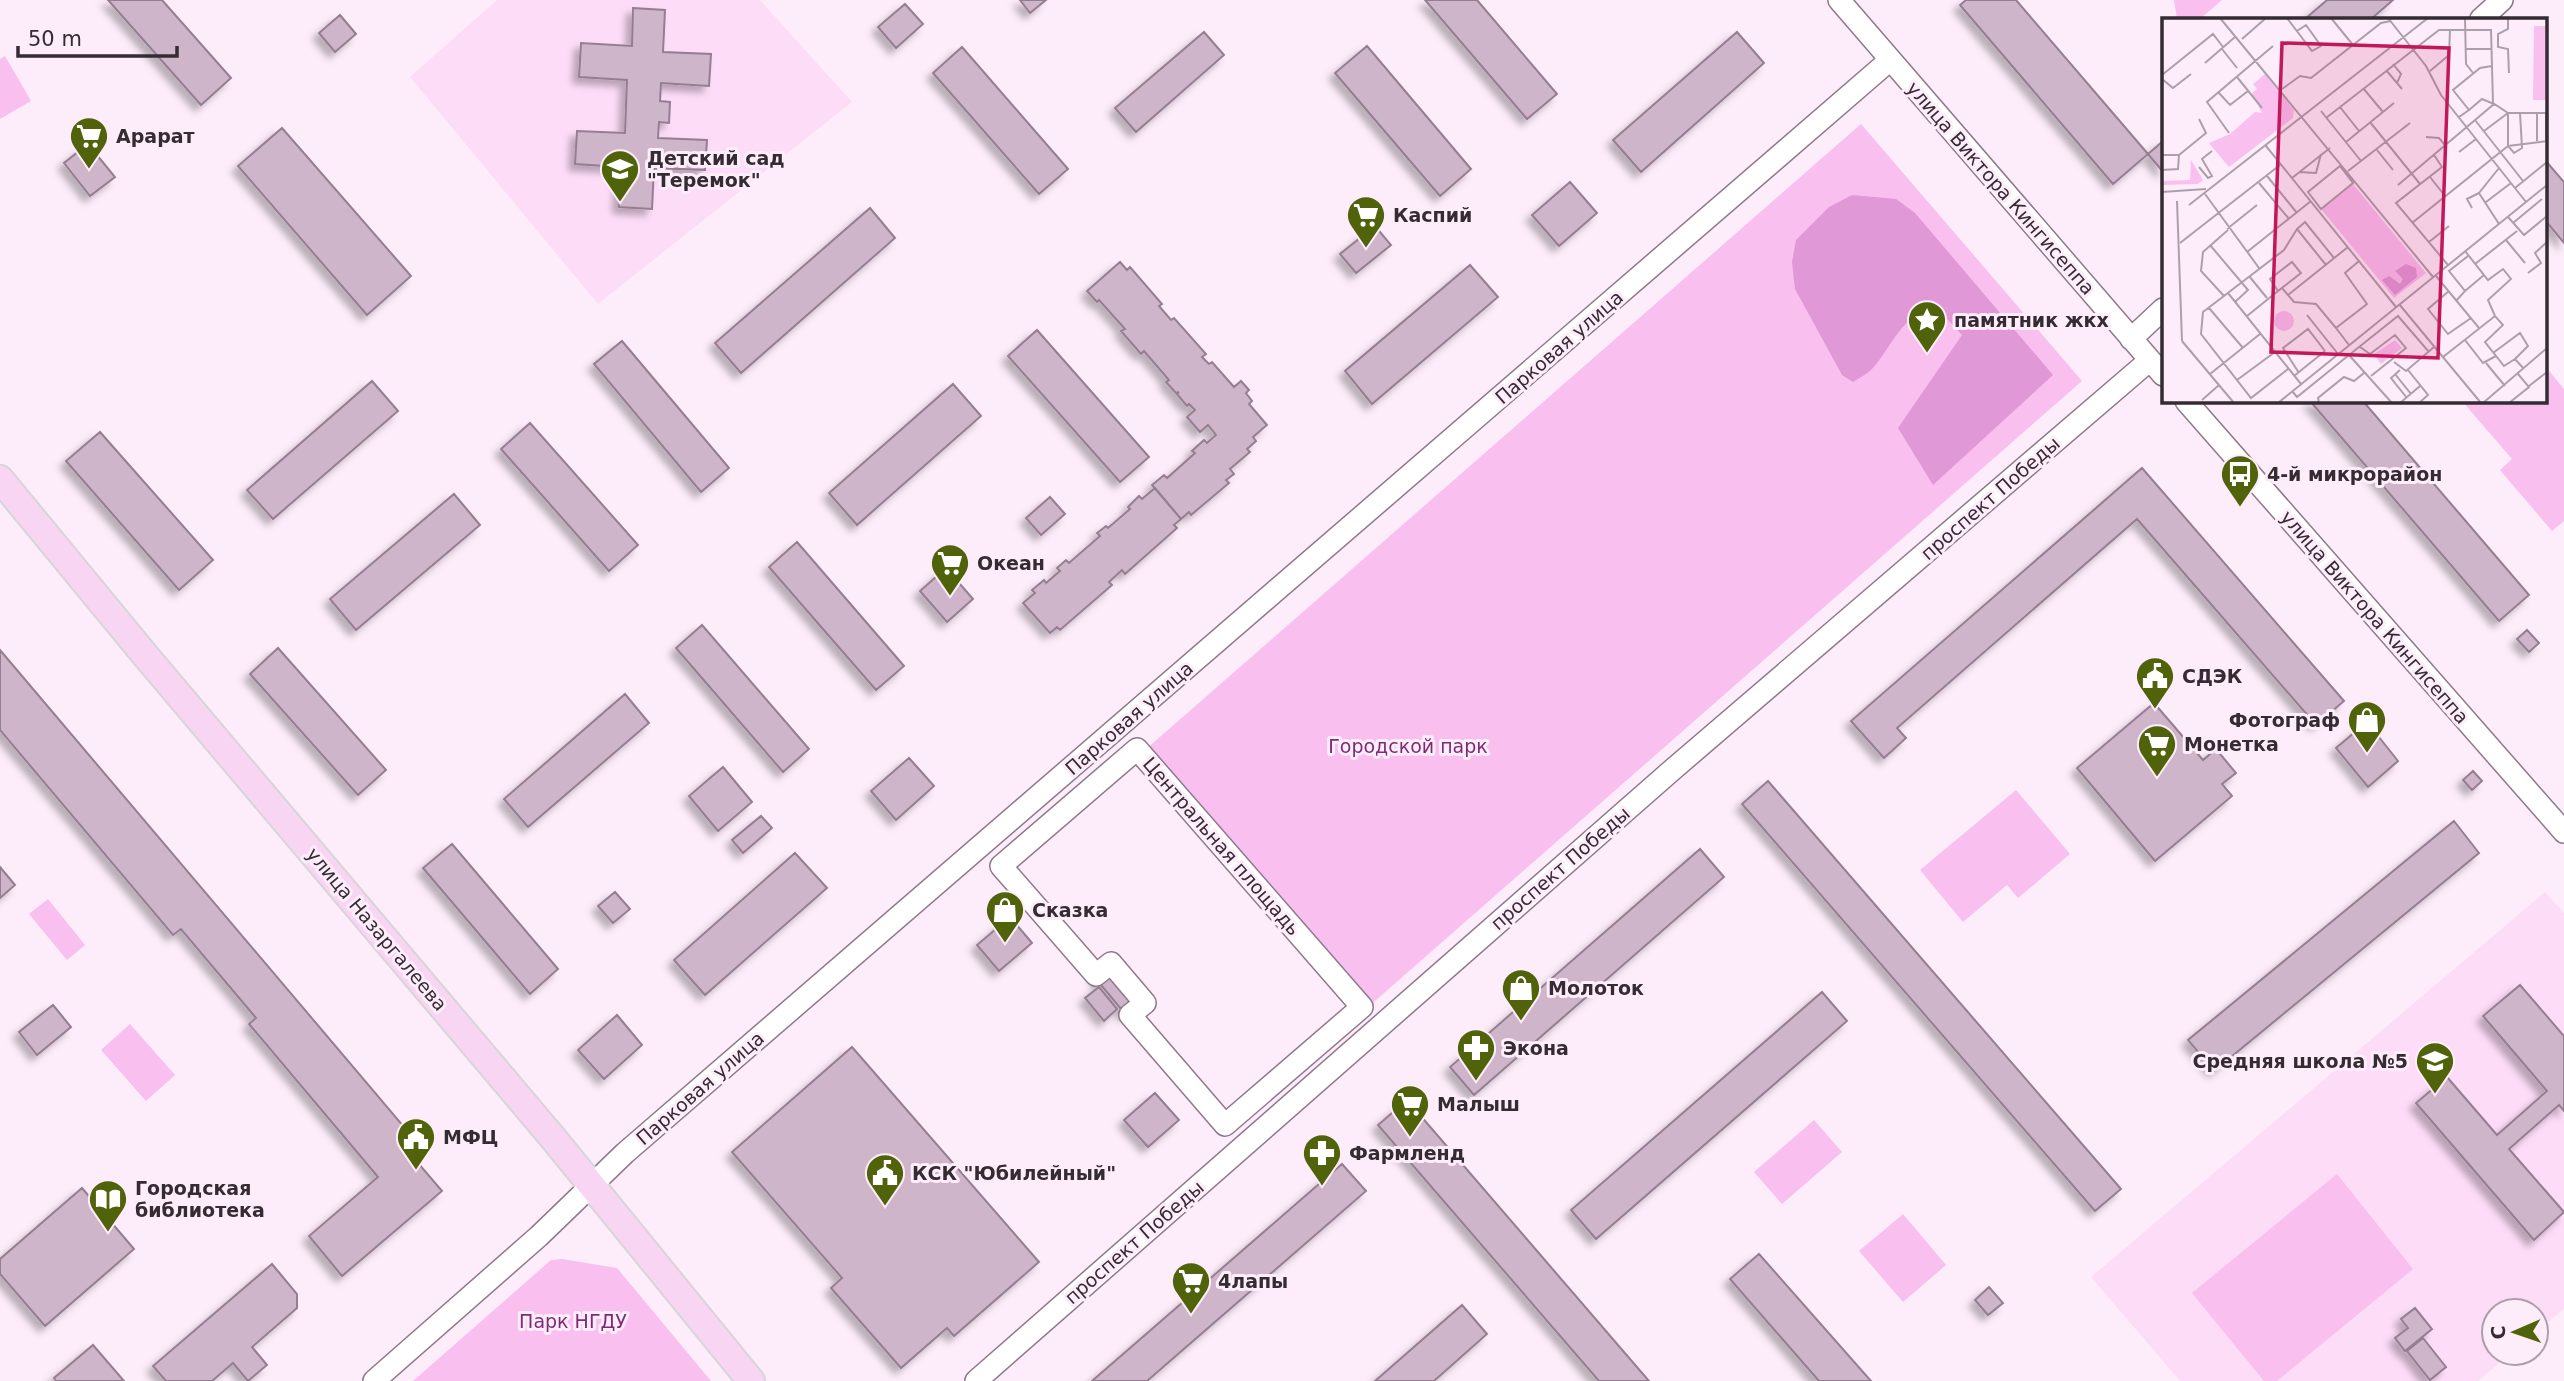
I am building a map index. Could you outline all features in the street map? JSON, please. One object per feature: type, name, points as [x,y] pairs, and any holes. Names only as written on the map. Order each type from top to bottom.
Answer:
[{"type":"main road","name":"улица Назаргалеева","points":[[0,479],[592,1186],[751,1381]]},
{"type":"street","name":"улица Виктора Кингисеппа","points":[[1839,0],[2156,367]]},
{"type":"street","points":[[2482,18],[2502,0]]},
{"type":"street","name":"Парковая улица","points":[[374,1381],[539,1236],[625,1153],[1890,60]]},
{"type":"street","points":[[2131,339],[2162,310]]},
{"type":"street","name":"проспект Победы","points":[[976,1381],[1661,780],[2156,367]]},
{"type":"street","name":"улица Виктора Кингисеппа","points":[[2187,402],[2564,832]]},
{"type":"street","name":"Центральная площадь","points":[[1138,749],[1363,1007],[1225,1125],[1130,1015],[1145,1003],[1111,962],[1096,975],[1001,866],[1138,749]]},
{"type":"shaded area","name":"Детский сад \"Теремок\"","points":[[497,0],[760,0],[852,102],[598,304],[410,77]]},
{"type":"shaded area","points":[[1852,195],[1896,199],[1915,213],[2053,375],[1933,485],[1898,428],[1962,335],[1936,307],[1923,312],[1898,332],[1872,369],[1853,382],[1842,375],[1795,289],[1792,262],[1796,240],[1829,207]]},
{"type":"shaded area","name":"Средняя школа №5","points":[[2545,892],[2564,913],[2564,1309],[2550,1320],[2550,1297],[2480,1297],[2480,1367],[2494,1367],[2478,1381],[2180,1381],[2091,1277]]},
{"type":"green space","points":[[2174,0],[2222,0],[2201,18],[2177,18]]},
{"type":"green space","points":[[5,56],[31,101],[0,119],[0,59]]},
{"type":"green space","name":"Городской парк","points":[[1861,124],[2082,381],[1367,1008],[1145,750]]},
{"type":"green space","points":[[2546,367],[2564,389],[2564,521],[2552,531],[2500,470],[2512,459],[2463,402],[2546,402]]},
{"type":"green space","points":[[2016,790],[2070,854],[2018,898],[2007,885],[1963,922],[1920,870]]},
{"type":"green space","points":[[48,899],[85,945],[67,960],[29,914]]},
{"type":"green space","points":[[130,1024],[175,1075],[146,1101],[101,1050]]},
{"type":"green space","points":[[1814,1120],[1842,1152],[1782,1204],[1754,1172]]},
{"type":"green space","points":[[2337,1174],[2413,1269],[2277,1381],[2264,1381],[2192,1293]]},
{"type":"green space","points":[[1903,1214],[1946,1265],[1903,1302],[1859,1251]]},
{"type":"green space","name":"Парк НГДУ","points":[[562,1259],[617,1268],[711,1381],[413,1381],[551,1260]]},
{"type":"building","points":[[108,0],[162,0],[231,78],[201,105]]},
{"type":"building","points":[[1020,0],[1046,0],[1030,13]]},
{"type":"building","points":[[1425,0],[1477,0],[1557,94],[1527,119]]},
{"type":"building","points":[[1966,0],[2016,0],[2148,154],[2113,184],[1960,5]]},
{"type":"building","points":[[2327,0],[2393,0],[2372,18],[2306,18]]},
{"type":"building","points":[[905,4],[923,24],[896,48],[878,27]]},
{"type":"building","points":[[633,8],[665,10],[663,52],[711,54],[709,86],[661,83],[660,101],[670,102],[669,123],[659,122],[658,138],[707,140],[705,170],[654,168],[652,209],[619,207],[621,167],[575,164],[577,131],[625,133],[627,80],[579,77],[581,43],[632,46]]},
{"type":"building","points":[[340,15],[356,34],[335,52],[319,33]]},
{"type":"building","points":[[1204,32],[1224,55],[1136,132],[1115,108]]},
{"type":"building","points":[[1737,32],[1764,63],[1641,172],[1613,140]]},
{"type":"building","points":[[1367,46],[1471,169],[1440,196],[1335,73]]},
{"type":"building","points":[[962,47],[1068,169],[1039,194],[933,73]]},
{"type":"building","points":[[282,128],[411,276],[367,315],[238,166]]},
{"type":"building","points":[[2162,142],[2162,171],[2148,154]]},
{"type":"building","name":"Арарат","points":[[88,144],[115,177],[90,196],[64,163]]},
{"type":"building","points":[[2546,161],[2564,182],[2564,243],[2546,221]]},
{"type":"building","points":[[1570,182],[1597,213],[1559,246],[1532,215]]},
{"type":"building","points":[[870,208],[895,238],[741,373],[715,343]]},
{"type":"building","name":"Каспий","points":[[1375,226],[1391,245],[1356,273],[1340,254]]},
{"type":"building","points":[[1120,262],[1127,270],[1130,267],[1162,304],[1159,306],[1171,320],[1174,318],[1206,354],[1202,357],[1209,364],[1212,362],[1234,387],[1241,381],[1249,390],[1246,393],[1252,401],[1249,404],[1267,425],[1253,437],[1256,441],[1247,449],[1250,452],[1230,469],[1234,474],[1226,480],[1229,483],[1191,515],[1189,512],[1181,519],[1152,485],[1164,475],[1167,478],[1195,453],[1192,451],[1204,440],[1207,443],[1216,435],[1208,425],[1200,432],[1187,417],[1195,410],[1189,404],[1187,406],[1177,394],[1179,392],[1176,393],[1166,382],[1169,380],[1144,351],[1141,354],[1121,331],[1125,329],[1099,300],[1097,302],[1087,291]]},
{"type":"building","points":[[1470,265],[1498,297],[1372,404],[1345,371]]},
{"type":"building","points":[[1037,330],[1149,457],[1120,482],[1008,356]]},
{"type":"building","points":[[622,341],[729,468],[701,492],[594,364]]},
{"type":"building","points":[[372,381],[398,411],[273,519],[247,490]]},
{"type":"building","points":[[953,384],[981,416],[857,525],[829,493]]},
{"type":"building","points":[[2311,402],[2364,402],[2529,595],[2499,621]]},
{"type":"building","points":[[530,423],[638,545],[609,571],[501,449]]},
{"type":"building","points":[[100,432],[213,560],[179,590],[66,461]]},
{"type":"building","points":[[2142,468],[2344,701],[2316,725],[2137,519],[1897,728],[1906,738],[1884,758],[1851,721]]},
{"type":"building","points":[[1155,488],[1181,519],[1174,525],[1177,528],[1125,574],[1122,570],[1109,582],[1112,585],[1060,630],[1057,627],[1050,633],[1023,603],[1035,593],[1032,590],[1044,580],[1046,583],[1060,571],[1057,568],[1066,560],[1069,563],[1100,536],[1097,533],[1106,526],[1108,528],[1130,509],[1128,507],[1139,496],[1142,499]]},
{"type":"building","points":[[454,494],[480,525],[356,630],[330,599]]},
{"type":"building","points":[[1050,497],[1065,514],[1041,535],[1026,518]]},
{"type":"building","points":[[797,542],[904,666],[876,690],[769,567]]},
{"type":"building","points":[[946,568],[973,599],[947,622],[920,591]]},
{"type":"building","points":[[702,625],[809,749],[783,772],[676,648]]},
{"type":"building","points":[[2527,630],[2539,643],[2529,652],[2517,639]]},
{"type":"building","points":[[278,648],[386,770],[358,795],[250,674]]},
{"type":"building","points":[[0,650],[410,1134],[400,1142],[442,1191],[342,1276],[309,1236],[378,1177],[249,1024],[256,1018],[181,929],[173,935],[0,730]]},
{"type":"building","points":[[625,694],[649,723],[528,827],[504,799]]},
{"type":"building","name":"Монетка","points":[[2154,703],[2203,760],[2216,749],[2236,773],[2222,784],[2232,796],[2155,861],[2077,768]]},
{"type":"building","name":"Фотограф","points":[[2367,722],[2398,761],[2368,787],[2336,748]]},
{"type":"building","points":[[909,758],[934,786],[896,820],[871,791]]},
{"type":"building","points":[[723,767],[752,802],[718,831],[689,796]]},
{"type":"building","points":[[2473,771],[2482,781],[2472,790],[2463,780]]},
{"type":"building","points":[[1768,781],[2121,1189],[2095,1211],[1742,804]]},
{"type":"building","points":[[761,816],[772,828],[743,853],[732,840]]},
{"type":"building","points":[[2454,821],[2479,853],[2214,1071],[2188,1040]]},
{"type":"building","points":[[452,844],[558,969],[530,994],[423,868]]},
{"type":"building","points":[[1700,849],[1724,877],[1474,1095],[1450,1067]]},
{"type":"building","points":[[795,853],[827,888],[705,995],[674,960]]},
{"type":"building","points":[[0,867],[15,885],[0,898]]},
{"type":"building","points":[[615,892],[630,909],[613,923],[598,906]]},
{"type":"building","name":"Сказка","points":[[1010,917],[1032,943],[999,971],[977,945]]},
{"type":"building","points":[[1111,967],[1141,1003],[1126,1015],[1096,979]]},
{"type":"building","points":[[2520,985],[2564,1036],[2564,1111],[2559,1105],[2509,1149],[2564,1212],[2534,1240],[2416,1103],[2447,1077],[2497,1135],[2547,1091],[2483,1016]]},
{"type":"building","points":[[1099,987],[1117,1009],[1104,1021],[1085,998]]},
{"type":"building","points":[[1822,992],[1847,1021],[1596,1239],[1571,1210]]},
{"type":"building","points":[[53,1005],[71,1027],[37,1055],[19,1032]]},
{"type":"building","points":[[617,1015],[642,1045],[604,1079],[578,1050]]},
{"type":"building","name":"КСК \"Юбилейный\"","points":[[852,1047],[1039,1262],[954,1336],[947,1328],[901,1368],[831,1288],[842,1278],[732,1152]]},
{"type":"building","points":[[1155,1093],[1179,1120],[1148,1147],[1124,1120]]},
{"type":"building","points":[[1407,1100],[1649,1381],[1599,1381],[1378,1125]]},
{"type":"building","points":[[1342,1164],[1366,1191],[1147,1381],[1092,1381]]},
{"type":"building","points":[[82,1188],[134,1249],[45,1326],[0,1274],[0,1259]]},
{"type":"building","points":[[1759,1254],[1871,1381],[1819,1381],[1730,1279]]},
{"type":"building","points":[[272,1264],[297,1294],[297,1308],[252,1347],[267,1365],[248,1381],[233,1363],[212,1381],[166,1381],[153,1366]]},
{"type":"building","points":[[1989,1287],[2003,1303],[1988,1315],[1975,1300]]},
{"type":"building","points":[[1462,1305],[1487,1334],[1434,1381],[1375,1381]]},
{"type":"building","points":[[2415,1308],[2432,1329],[2405,1351],[2395,1338],[2408,1328],[2401,1319]]},
{"type":"building","points":[[2423,1338],[2446,1367],[2430,1380],[2407,1351]]},
{"type":"building","points":[[93,1345],[124,1381],[56,1381],[54,1378]]},
{"type":"place","name":"Арарат","points":[[89,170]]},
{"type":"place","name":"Детский сад \"Теремок\"","points":[[620,203]]},
{"type":"place","name":"Каспий","points":[[1366,249]]},
{"type":"place","name":"памятник жкх","points":[[1927,354]]},
{"type":"place","name":"4-й микрорайон","points":[[2240,508]]},
{"type":"place","name":"Океан","points":[[950,597]]},
{"type":"place","name":"СДЭК","points":[[2155,710]]},
{"type":"place","name":"Фотограф","points":[[2367,754]]},
{"type":"place","name":"Монетка","points":[[2157,778]]},
{"type":"place","name":"Сказка","points":[[1005,944]]},
{"type":"place","name":"Молоток","points":[[1521,1022]]},
{"type":"place","name":"Экона","points":[[1476,1082]]},
{"type":"place","name":"Средняя школа №5","points":[[2435,1095]]},
{"type":"place","name":"Малыш","points":[[1410,1138]]},
{"type":"place","name":"МФЦ","points":[[416,1171]]},
{"type":"place","name":"Фармленд","points":[[1322,1187]]},
{"type":"place","name":"КСК \"Юбилейный\"","points":[[885,1207]]},
{"type":"place","name":"Городская библиотека","points":[[108,1233]]},
{"type":"place","name":"4лапы","points":[[1191,1315]]}]
